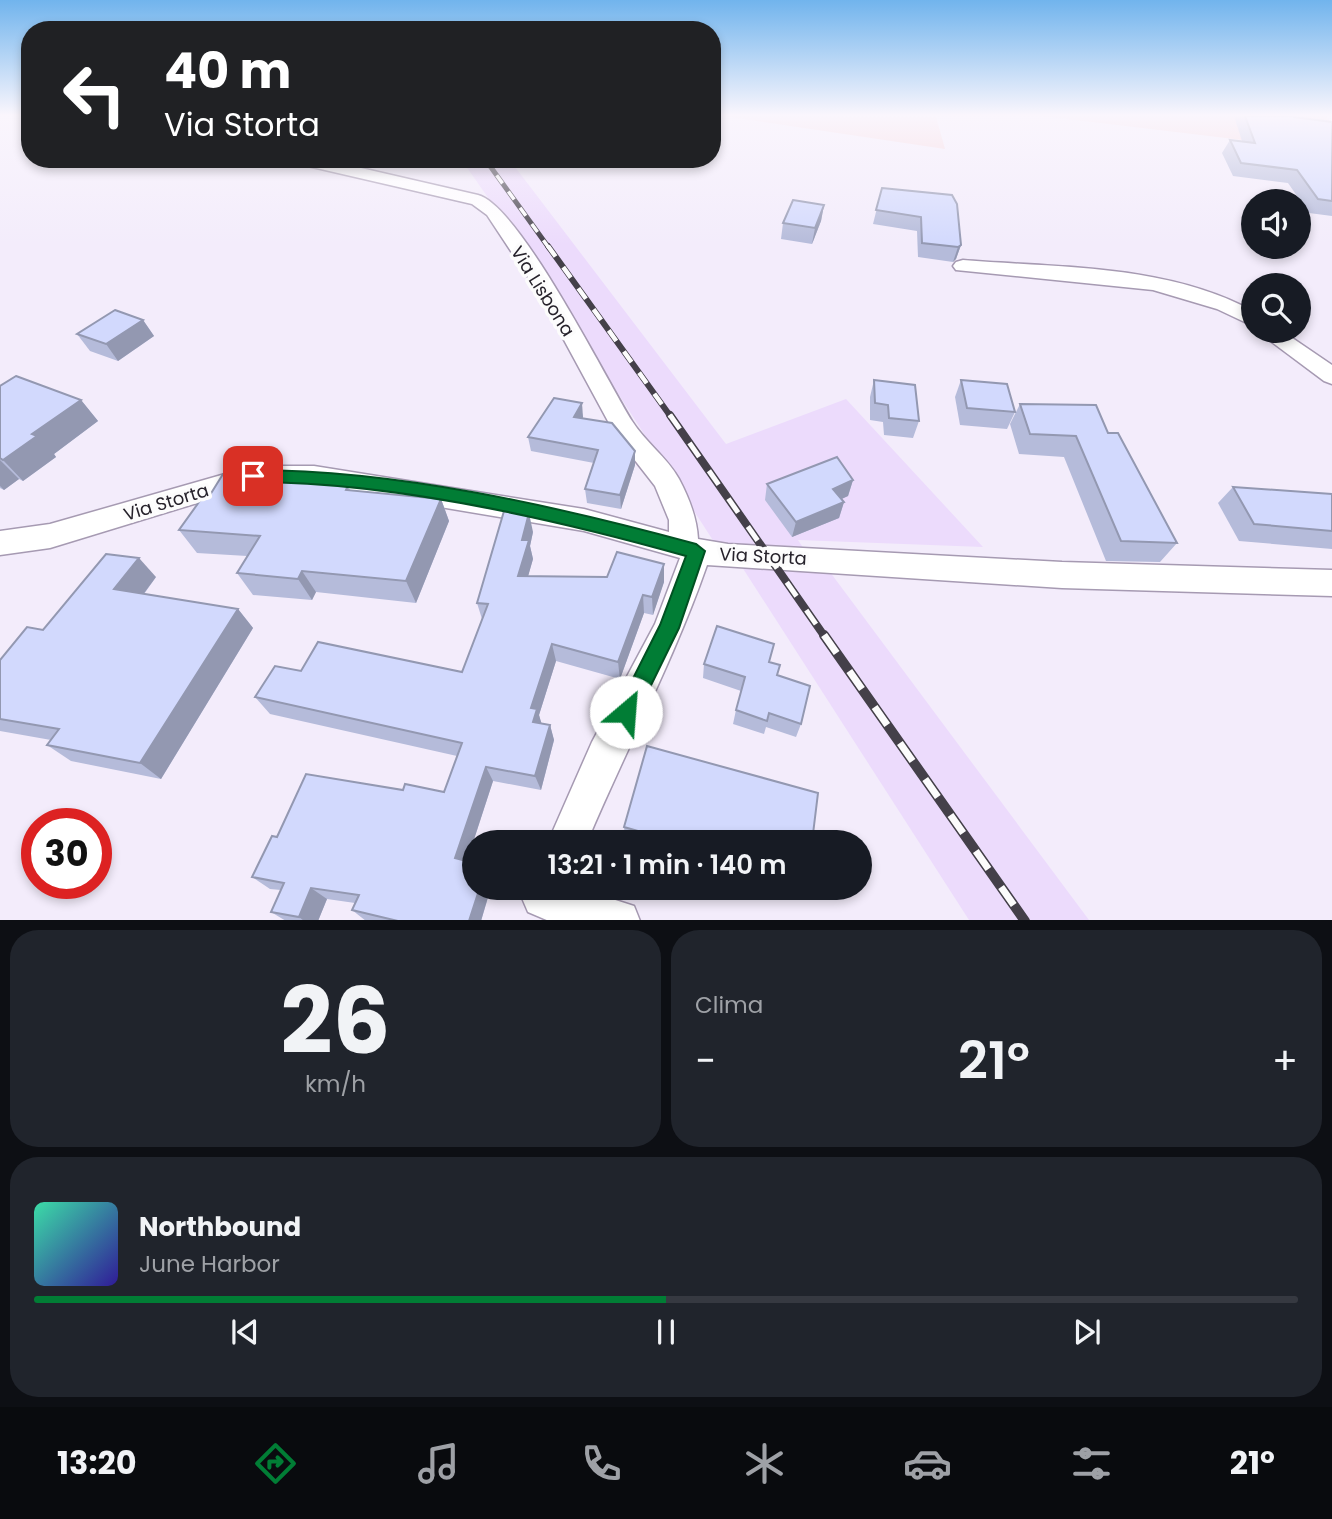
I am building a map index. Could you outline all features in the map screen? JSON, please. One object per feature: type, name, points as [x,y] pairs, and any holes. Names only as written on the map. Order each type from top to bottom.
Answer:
[{"type":"street","name":"Via Lisbona","points":[[338,168],[478,200],[493,211],[548,292],[625,430],[675,496],[690,549]]},
{"type":"street","points":[[962,266],[1134,282],[1183,290],[1217,300],[1241,313]]},
{"type":"street","points":[[1285,343],[1332,376]]},
{"type":"street","name":"Via Storta","points":[[0,543],[50,536],[253,476],[314,476],[584,520],[690,549],[1062,576],[1332,583]]},
{"type":"street","points":[[572,830],[605,755],[669,628],[690,549]]},
{"type":"street","points":[[540,902],[619,920]]},
{"type":"shaded area","points":[[467,168],[516,168],[726,444],[846,399],[983,547],[798,540],[806,552],[716,545],[529,256]]},
{"type":"shaded area","points":[[742,567],[830,572],[1089,920],[969,920]]},
{"type":"building","points":[[1239,159],[1332,159],[1332,201],[1318,199],[1297,170],[1241,163]]},
{"type":"building","points":[[882,188],[952,195],[957,204],[961,245],[958,247],[922,243],[921,217],[876,210]]},
{"type":"building","points":[[793,200],[824,205],[815,228],[783,223]]},
{"type":"building","points":[[115,310],[143,320],[106,344],[77,334]]},
{"type":"building","points":[[16,376],[81,400],[32,434],[37,436],[3,460],[0,458],[0,386]]},
{"type":"building","points":[[874,380],[915,385],[919,421],[889,418],[888,405],[875,403]]},
{"type":"building","points":[[961,380],[1007,384],[1015,412],[967,408]]},
{"type":"building","points":[[554,398],[582,403],[574,417],[612,423],[635,451],[620,495],[585,489],[598,450],[528,437]]},
{"type":"building","points":[[1020,404],[1096,405],[1108,433],[1118,433],[1177,543],[1121,541],[1076,436],[1030,434]]},
{"type":"building","points":[[837,457],[853,480],[833,489],[844,502],[796,522],[767,484]]},
{"type":"building","points":[[223,474],[348,486],[346,490],[441,499],[406,581],[302,571],[298,579],[237,573],[260,536],[179,530],[204,495],[210,495]]},
{"type":"building","points":[[1233,487],[1332,494],[1332,531],[1254,524]]},
{"type":"building","points":[[504,511],[529,513],[522,540],[529,540],[518,576],[607,577],[617,552],[664,564],[652,597],[643,595],[618,662],[552,644],[531,708],[537,709],[533,722],[550,725],[535,776],[486,767],[465,830],[462,830],[455,858],[462,860],[462,900],[476,900],[469,920],[394,920],[352,910],[359,895],[311,888],[299,917],[271,912],[284,883],[252,877],[272,836],[277,837],[306,774],[403,790],[405,784],[444,792],[462,743],[255,697],[275,666],[301,671],[318,642],[462,672],[488,604],[477,603]]},
{"type":"building","points":[[106,554],[139,558],[114,589],[238,609],[140,763],[47,745],[59,729],[0,719],[0,660],[27,627],[43,630]]},
{"type":"building","points":[[717,626],[774,644],[769,662],[780,665],[777,675],[810,686],[801,724],[769,713],[767,721],[736,710],[745,677],[704,664]]},
{"type":"building","points":[[647,746],[818,793],[813,830],[634,830],[624,827]]},
{"type":"railway","points":[[491,168],[549,248]]},
{"type":"railway","points":[[548,246],[671,417]]},
{"type":"railway","points":[[670,415],[825,637]]},
{"type":"railway","points":[[824,635],[1024,920]]},
{"type":"route","points":[[253,476],[314,476],[435,494],[584,520],[696,551],[691,574],[669,628],[626,712]]}]
